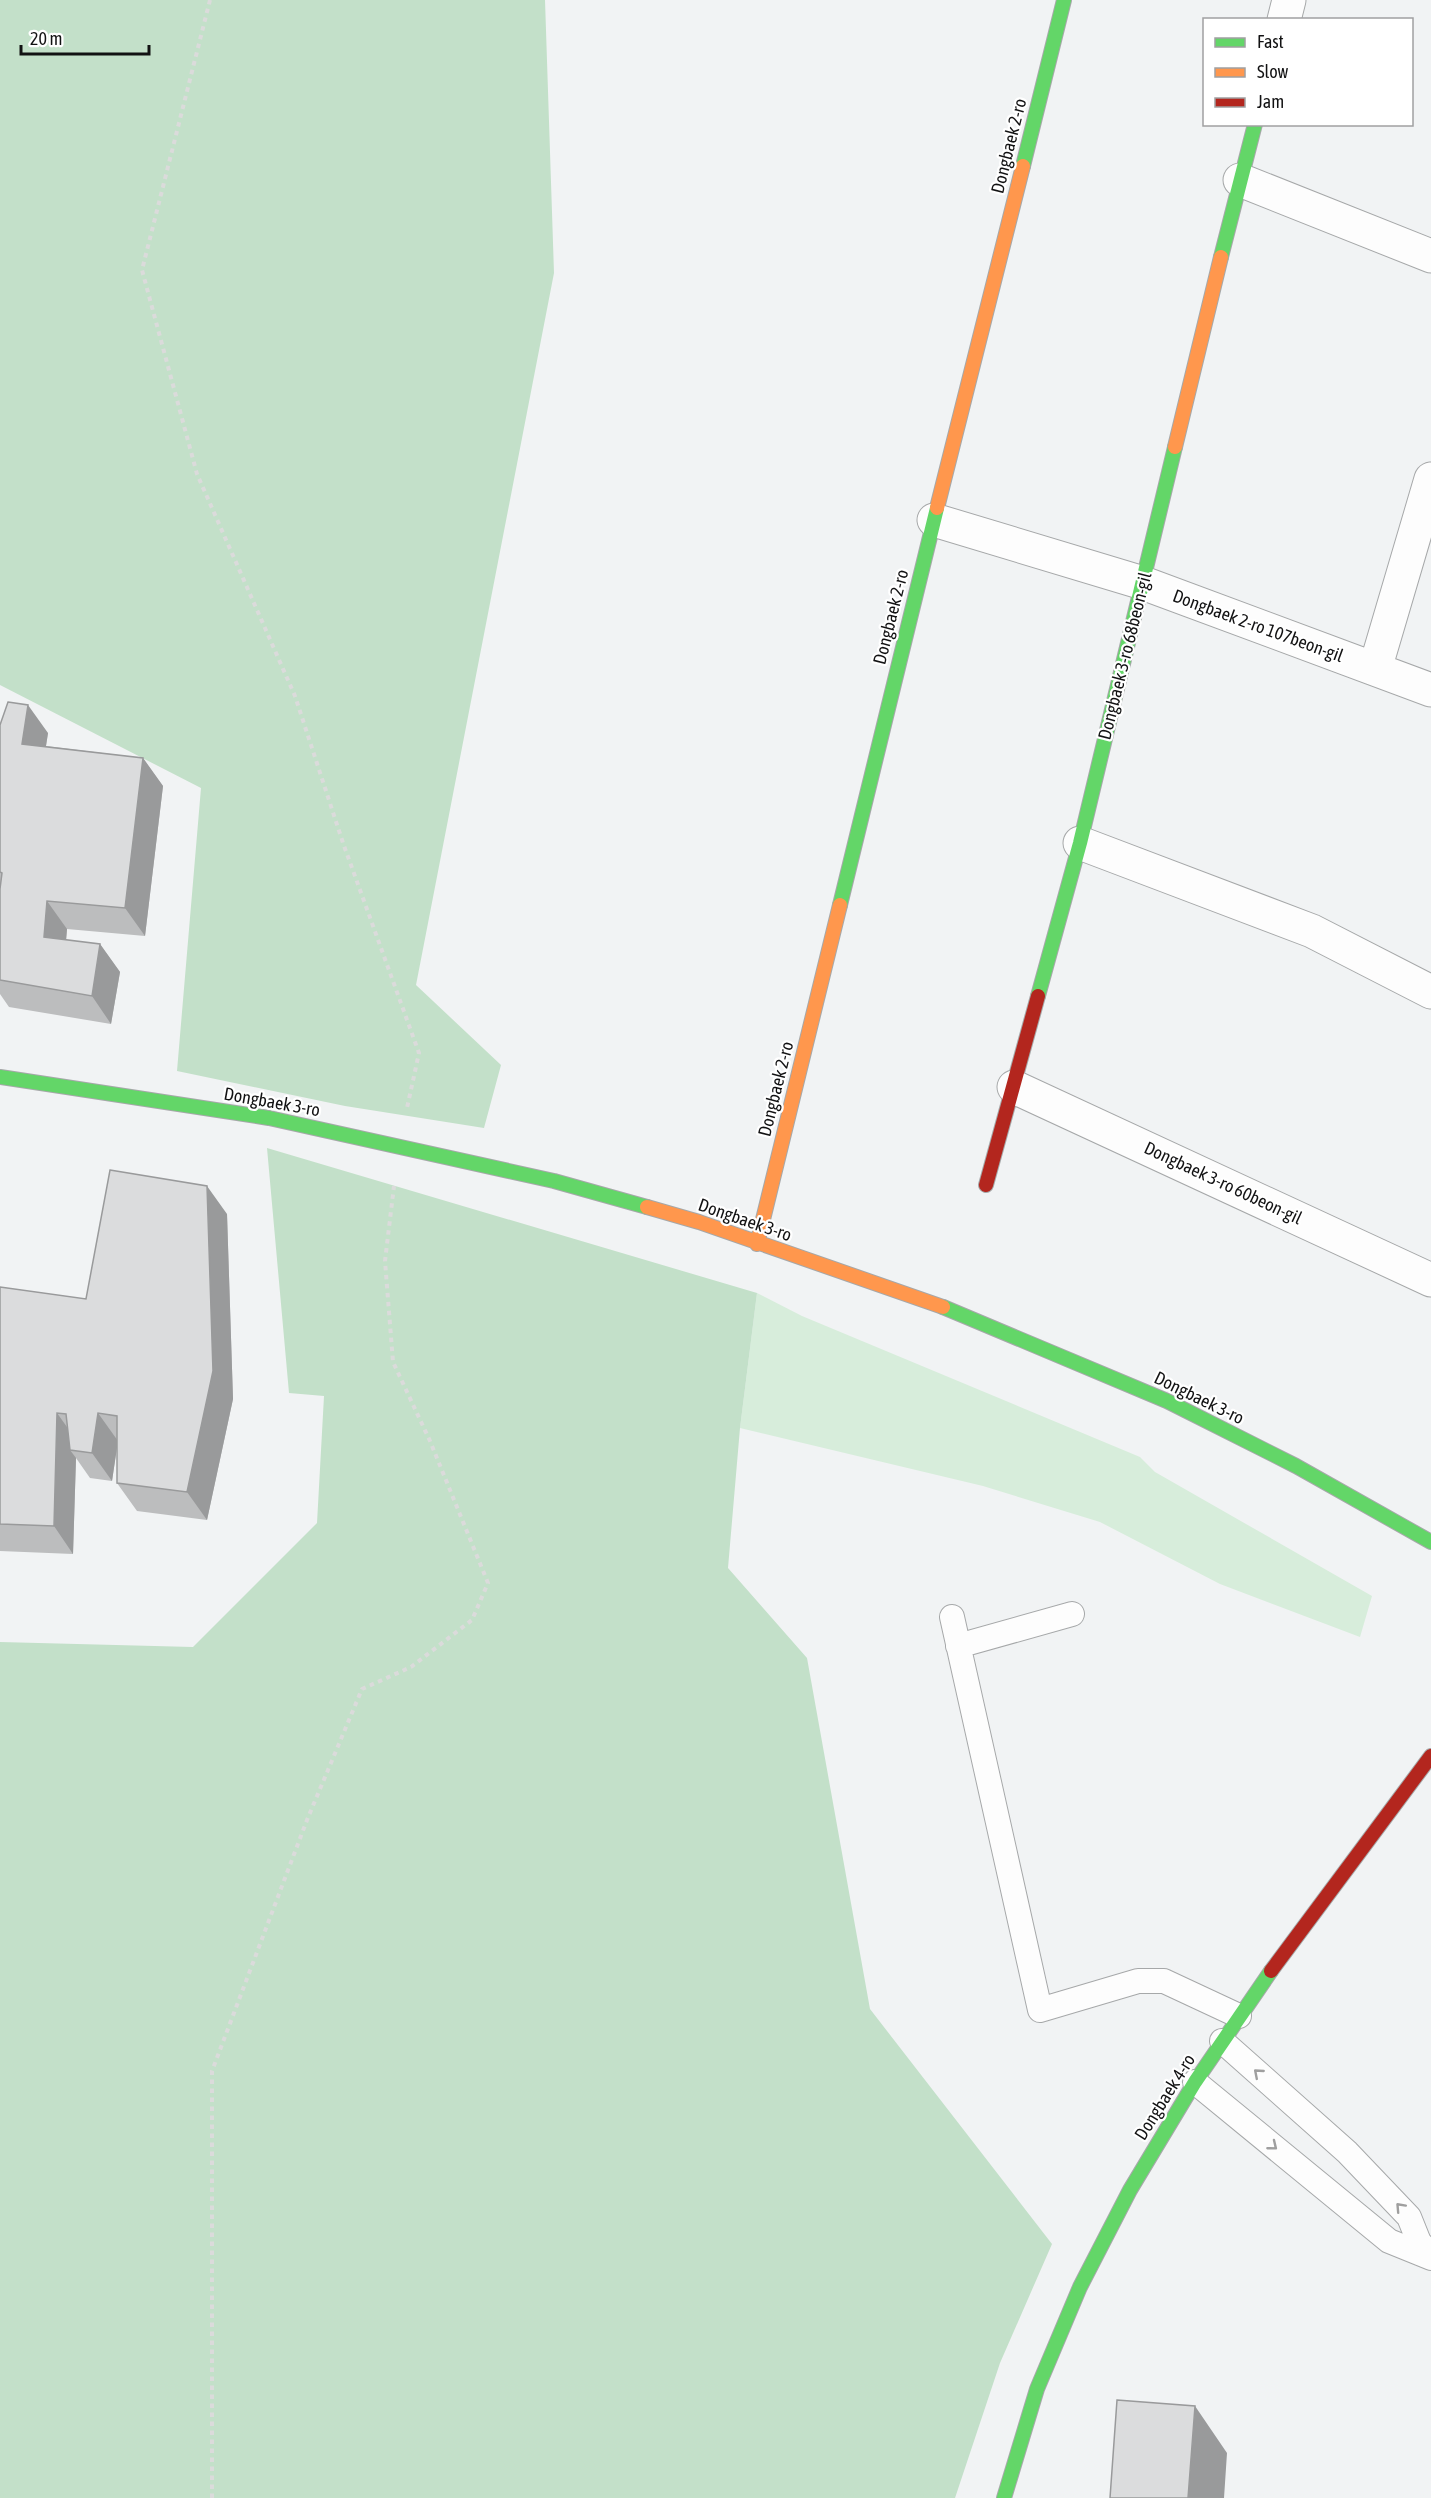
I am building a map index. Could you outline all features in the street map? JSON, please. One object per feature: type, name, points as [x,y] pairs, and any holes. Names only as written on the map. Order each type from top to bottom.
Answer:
[{"type":"street","name":"Dongbaek 2-ro","points":[[757,1244],[1064,0]]},
{"type":"street","points":[[1284,18],[1289,0]]},
{"type":"street","name":"Dongbaek 3-ro 68beon-gil","points":[[986,1185],[1080,843],[1254,126]]},
{"type":"street","points":[[1240,180],[1431,256]]},
{"type":"street","points":[[1375,669],[1431,479]]},
{"type":"street","name":"Dongbaek 2-ro 107beon-gil","points":[[934,520],[1057,559],[1143,583],[1431,690]]},
{"type":"street","points":[[1080,843],[1312,931],[1431,992]]},
{"type":"street","name":"Dongbaek 3-ro","points":[[0,1077],[269,1118],[554,1181],[699,1222],[757,1244],[929,1301],[1167,1401],[1296,1466],[1431,1542]]},
{"type":"street","name":"Dongbaek 3-ro 60beon-gil","points":[[1014,1087],[1431,1280]]},
{"type":"street","name":"Dongbaek 4-ro","points":[[1004,2498],[1037,2389],[1080,2287],[1130,2190],[1195,2082],[1239,2016],[1431,1756]]},
{"type":"lane","points":[[958,1646],[1072,1614]]},
{"type":"lane","points":[[952,1617],[1040,2010],[1138,1981],[1164,1981],[1239,2016]]},
{"type":"lane","points":[[1222,2041],[1347,2152],[1409,2217],[1419,2242],[1431,2257]]},
{"type":"lane","points":[[1195,2082],[1389,2241],[1431,2257]]},
{"type":"path","points":[[210,0],[142,270],[196,474],[295,696],[344,843],[419,1053],[399,1146],[386,1261],[393,1362],[430,1441],[488,1583],[472,1620],[411,1667],[362,1689],[307,1820],[212,2071],[212,2498]]},
{"type":"green space","points":[[0,0],[545,0],[554,273],[416,985],[501,1065],[484,1128],[345,1106],[177,1071],[201,788],[0,685]]},
{"type":"green space","points":[[267,1148],[757,1293],[740,1428],[728,1568],[807,1658],[870,2009],[1052,2244],[1000,2363],[955,2498],[0,2498],[0,1642],[193,1647],[317,1523],[324,1396],[289,1393]]},
{"type":"green space","points":[[757,1293],[802,1316],[1140,1457],[1155,1472],[1372,1596],[1360,1637],[1220,1584],[1100,1522],[983,1486],[740,1428]]},
{"type":"building","points":[[8,702],[28,705],[22,744],[143,758],[125,908],[47,901],[44,937],[100,944],[92,996],[0,980],[2,873],[0,872],[0,725]]},
{"type":"building","points":[[110,1170],[207,1186],[213,1371],[187,1492],[117,1483],[117,1416],[98,1413],[92,1453],[70,1450],[66,1414],[57,1413],[54,1526],[0,1524],[0,1287],[86,1299]]},
{"type":"building","points":[[1117,2400],[1195,2406],[1188,2498],[1110,2498]]},
{"type":"traffic: fast","points":[[1023,166],[1064,0]]},
{"type":"traffic: fast","points":[[1221,257],[1254,126]]},
{"type":"traffic: fast","points":[[1038,996],[1080,843],[1175,447]]},
{"type":"traffic: fast","points":[[840,905],[937,508]]},
{"type":"traffic: fast","points":[[0,1077],[269,1118],[554,1181],[647,1207]]},
{"type":"traffic: fast","points":[[943,1307],[1167,1401],[1296,1466],[1431,1542]]},
{"type":"traffic: fast","points":[[1004,2498],[1037,2389],[1080,2287],[1130,2190],[1195,2082],[1271,1971]]},
{"type":"traffic: slow","points":[[937,508],[1023,166]]},
{"type":"traffic: slow","points":[[1175,447],[1221,257]]},
{"type":"traffic: slow","points":[[757,1244],[840,905]]},
{"type":"traffic: slow","points":[[647,1207],[699,1222],[943,1307]]},
{"type":"traffic: jam","points":[[986,1185],[1038,996]]},
{"type":"traffic: jam","points":[[1271,1971],[1431,1756]]}]
